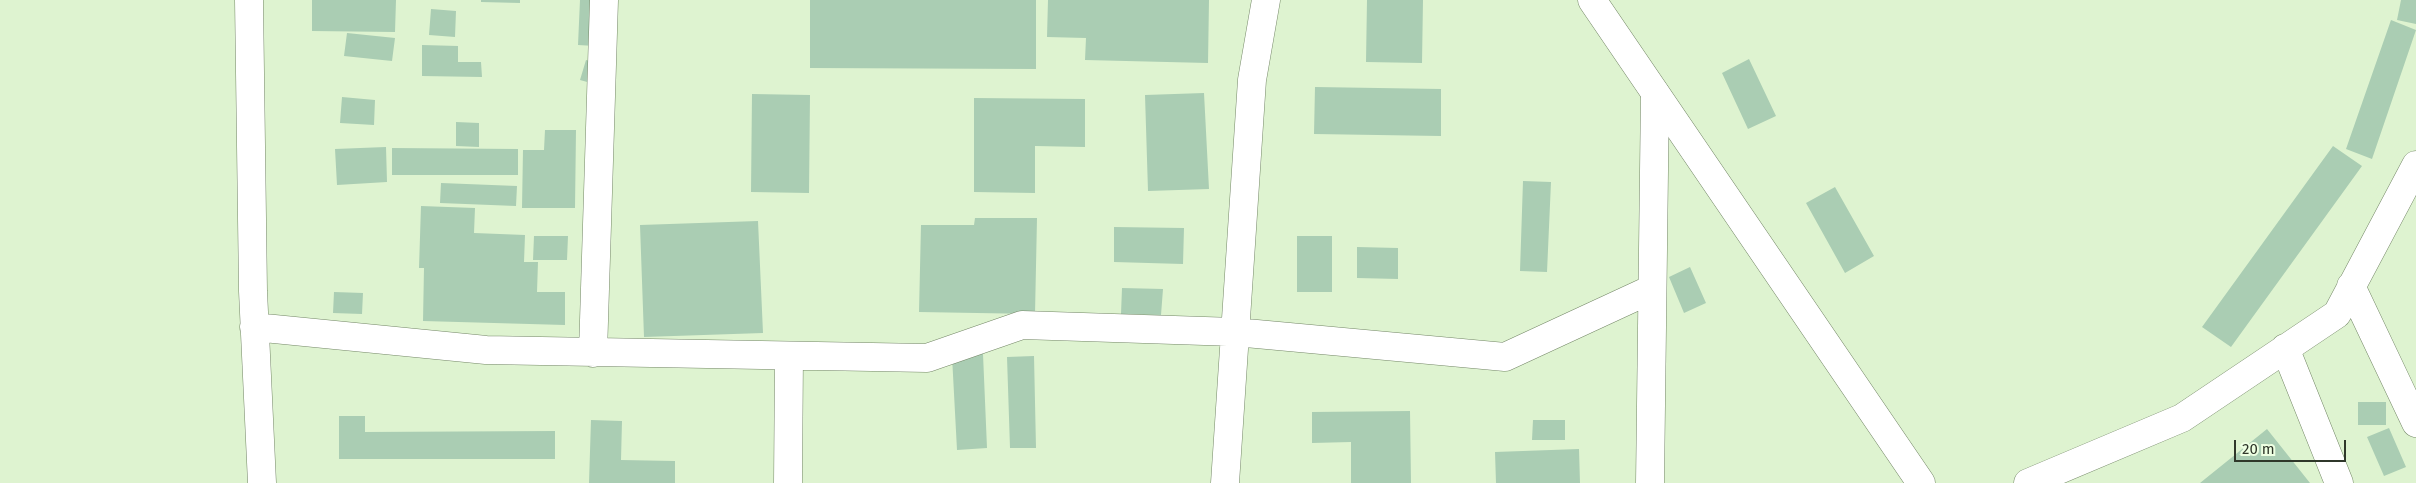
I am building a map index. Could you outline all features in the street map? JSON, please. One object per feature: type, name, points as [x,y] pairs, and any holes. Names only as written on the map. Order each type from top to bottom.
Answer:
[{"type":"street","points":[[249,0],[254,327],[262,483]]},
{"type":"street","points":[[593,352],[604,0]]},
{"type":"street","points":[[1225,483],[1252,80],[1266,0]]},
{"type":"street","points":[[1592,0],[1921,483]]},
{"type":"street","points":[[1650,483],[1655,93]]},
{"type":"street","points":[[2028,483],[2182,418],[2337,314],[2416,165]]},
{"type":"street","points":[[2351,286],[2416,423]]},
{"type":"street","points":[[254,327],[486,350],[928,358],[1022,325],[1235,332],[1505,357],[1652,289]]},
{"type":"street","points":[[2285,348],[2339,483]]},
{"type":"street","points":[[788,483],[789,356]]},
{"type":"building","points":[[312,0],[396,0],[395,32],[312,31]]},
{"type":"building","points":[[481,0],[520,0],[520,3],[481,2]]},
{"type":"building","points":[[580,0],[596,0],[595,46],[578,45]]},
{"type":"building","points":[[810,0],[1036,0],[1036,69],[810,68]]},
{"type":"building","points":[[1048,0],[1209,0],[1208,63],[1085,60],[1086,38],[1047,37]]},
{"type":"building","points":[[1367,0],[1423,0],[1422,63],[1366,62]]},
{"type":"building","points":[[2401,0],[2416,0],[2416,24],[2397,20]]},
{"type":"building","points":[[431,9],[456,11],[455,37],[429,35]]},
{"type":"building","points":[[2391,20],[2416,30],[2372,159],[2346,149]]},
{"type":"building","points":[[347,33],[395,38],[392,61],[344,56]]},
{"type":"building","points":[[422,45],[458,46],[458,62],[481,62],[482,77],[422,76]]},
{"type":"building","points":[[1749,59],[1776,116],[1748,129],[1722,73]]},
{"type":"building","points":[[586,60],[614,67],[609,88],[580,80]]},
{"type":"building","points":[[1315,87],[1441,89],[1441,136],[1314,134]]},
{"type":"building","points":[[1204,93],[1209,189],[1148,191],[1145,95]]},
{"type":"building","points":[[752,94],[810,95],[809,193],[751,192]]},
{"type":"building","points":[[342,97],[375,100],[374,125],[340,123]]},
{"type":"building","points":[[974,98],[1085,99],[1085,147],[1035,146],[1035,193],[974,192]]},
{"type":"building","points":[[456,122],[479,123],[479,147],[456,146]]},
{"type":"building","points":[[545,130],[576,130],[575,208],[522,208],[523,150],[544,150]]},
{"type":"building","points":[[2333,146],[2362,166],[2231,347],[2202,327]]},
{"type":"building","points":[[386,147],[387,182],[337,185],[335,149]]},
{"type":"building","points":[[392,148],[518,149],[518,175],[392,175]]},
{"type":"building","points":[[1523,181],[1551,182],[1547,272],[1520,271]]},
{"type":"building","points":[[441,183],[517,186],[516,206],[440,203]]},
{"type":"building","points":[[1835,187],[1874,256],[1845,273],[1806,203]]},
{"type":"building","points":[[421,206],[475,208],[474,233],[525,235],[524,262],[538,262],[537,292],[565,292],[565,325],[423,321],[424,268],[419,268]]},
{"type":"building","points":[[975,218],[1037,218],[1035,314],[919,312],[921,225],[974,225]]},
{"type":"building","points":[[758,221],[763,333],[644,337],[640,225]]},
{"type":"building","points":[[1114,227],[1184,228],[1183,264],[1114,262]]},
{"type":"building","points":[[534,236],[568,236],[567,260],[533,260]]},
{"type":"building","points":[[1297,236],[1332,236],[1332,292],[1297,292]]},
{"type":"building","points":[[1357,247],[1398,248],[1398,279],[1357,278]]},
{"type":"building","points":[[1690,267],[1706,303],[1684,313],[1669,277]]},
{"type":"building","points":[[1122,288],[1163,289],[1161,315],[1121,314]]},
{"type":"building","points":[[334,292],[363,293],[362,314],[333,313]]},
{"type":"building","points":[[983,354],[987,448],[957,450],[952,356]]},
{"type":"building","points":[[1034,356],[1036,448],[1010,448],[1007,357]]},
{"type":"building","points":[[2358,402],[2386,402],[2386,425],[2358,425]]},
{"type":"building","points":[[1410,411],[1411,483],[1351,483],[1351,442],[1312,443],[1312,412]]},
{"type":"building","points":[[339,416],[365,416],[365,432],[555,431],[555,459],[339,459]]},
{"type":"building","points":[[591,420],[622,421],[621,460],[675,461],[675,483],[589,483]]},
{"type":"building","points":[[1533,420],[1565,420],[1565,440],[1532,440]]},
{"type":"building","points":[[2389,428],[2406,467],[2384,476],[2367,437]]},
{"type":"building","points":[[2267,429],[2310,483],[2200,483]]},
{"type":"building","points":[[1579,449],[1580,483],[1496,483],[1495,452]]}]
